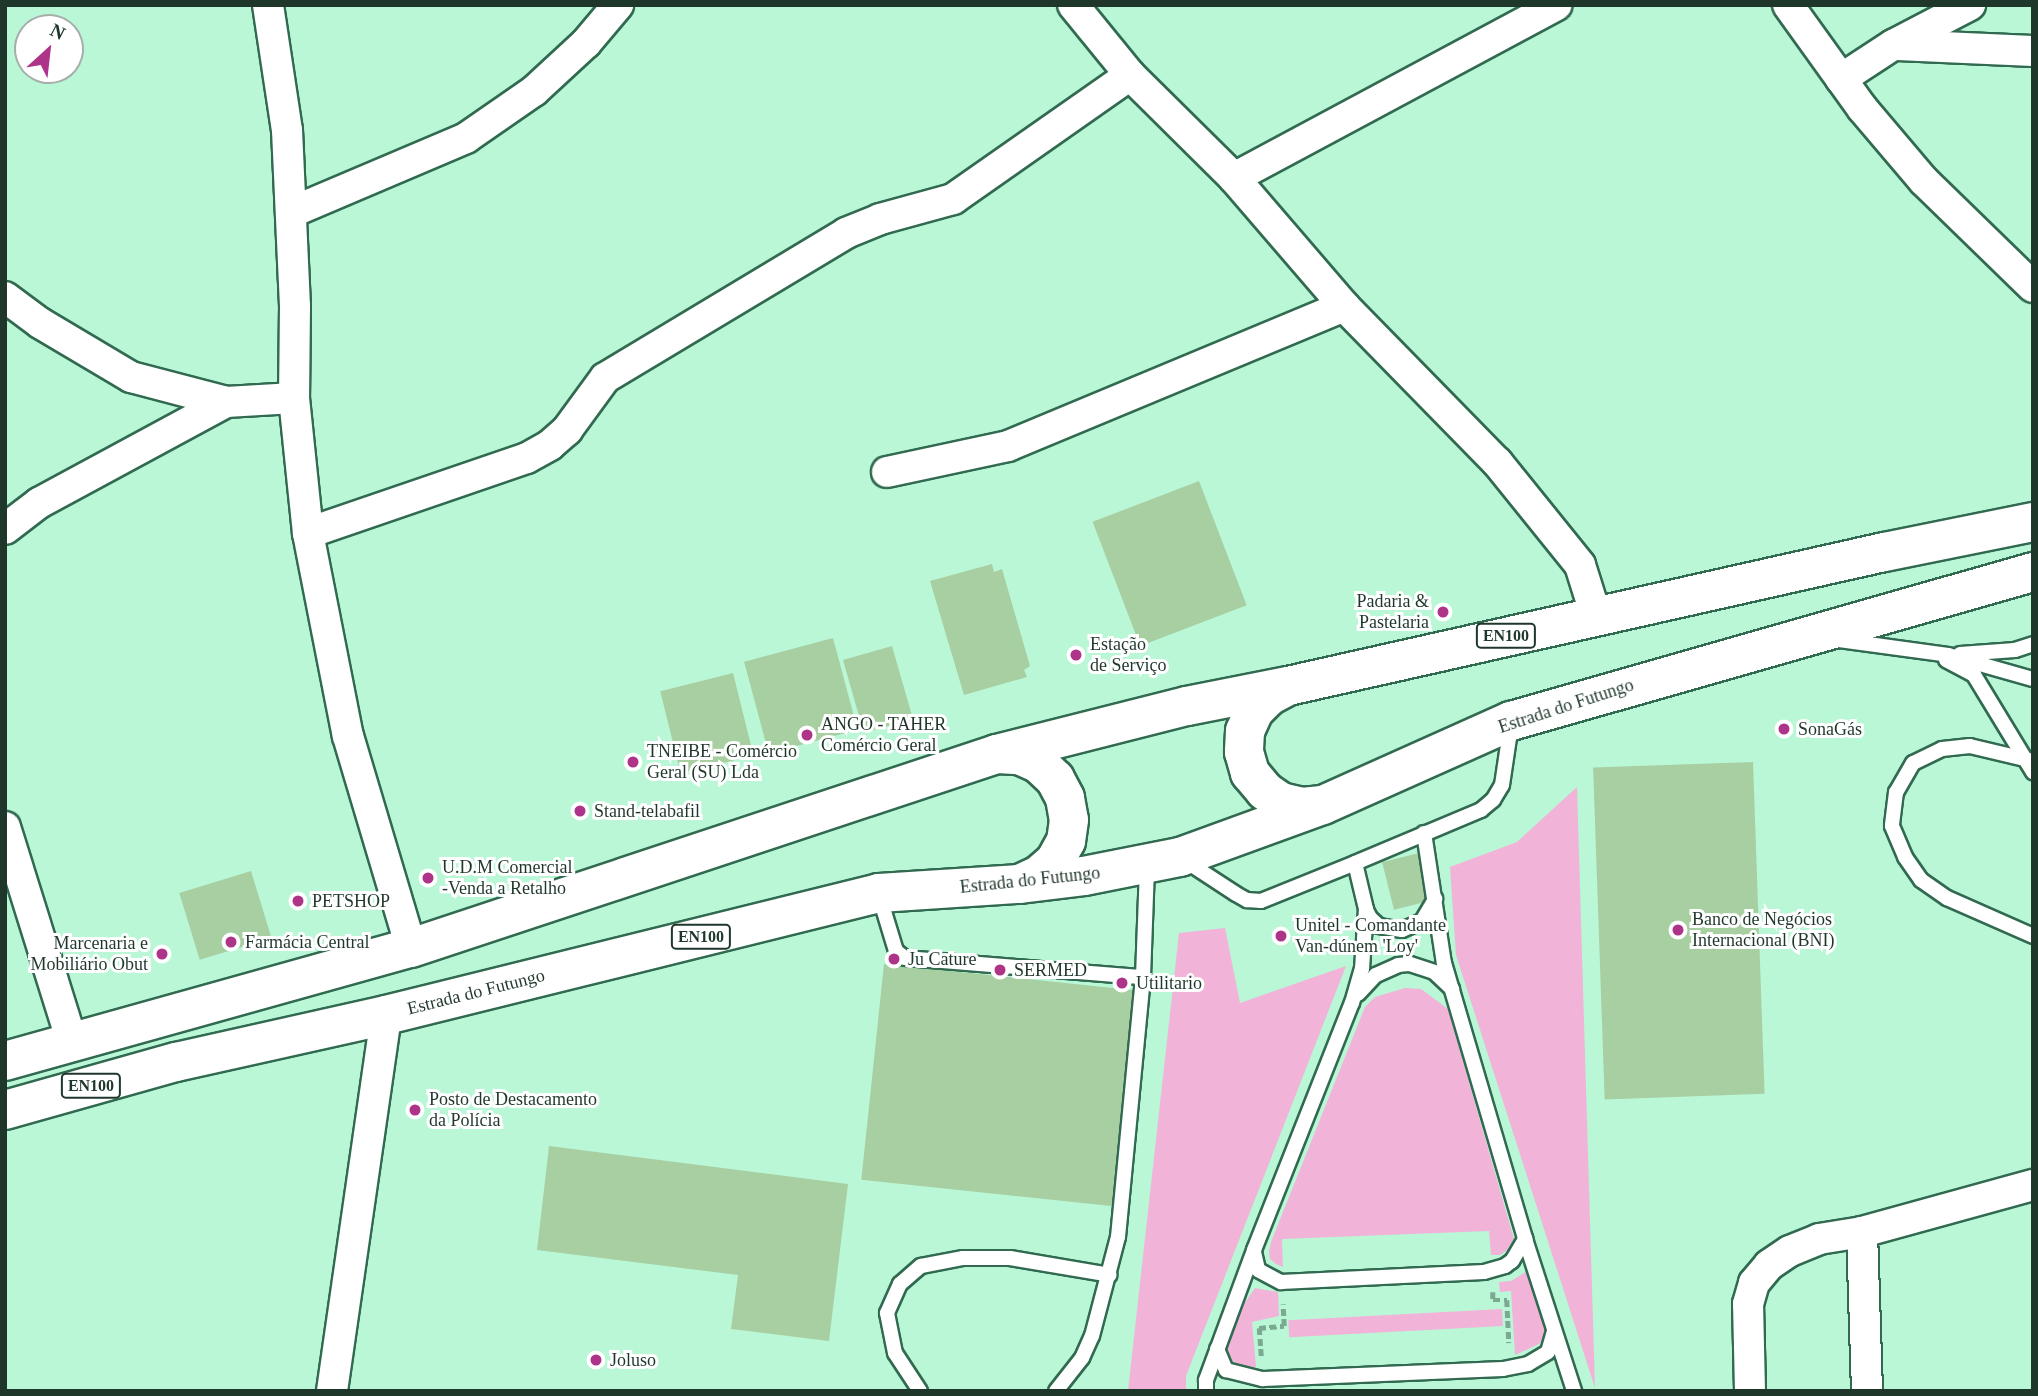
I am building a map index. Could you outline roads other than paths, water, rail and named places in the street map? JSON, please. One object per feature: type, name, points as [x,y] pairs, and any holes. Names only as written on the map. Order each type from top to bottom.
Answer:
[{"type":"highway","name":"EN100","points":[[5,1061],[411,948],[938,771],[997,754],[1187,706],[2033,522]]},
{"type":"highway","name":"Estrada do Futungo","points":[[5,1110],[176,1062],[386,1015],[879,893],[1020,884],[1164,861],[1323,805],[1511,720],[2033,572]]},
{"type":"highway","points":[[1288,686],[1269,696],[1254,711],[1245,731],[1244,752],[1250,773],[1265,792],[1281,802],[1302,807],[1323,805]]},
{"type":"highway","points":[[997,754],[1019,755],[1039,764],[1055,779],[1067,809],[1066,841],[1055,861],[1039,875],[1020,884]]},
{"type":"street","points":[[268,5],[287,130],[292,212],[294,398],[308,533],[348,736],[411,948]]},
{"type":"street","points":[[292,212],[466,138],[534,91],[586,43],[618,5]]},
{"type":"street","points":[[1073,5],[1130,75],[1234,178],[1344,306],[1496,462],[1539,512],[1580,565],[1596,616]]},
{"type":"street","points":[[1234,178],[1556,5]]},
{"type":"street","points":[[1788,5],[1841,79],[1924,181],[2033,287]]},
{"type":"street","points":[[1841,79],[1893,45],[1970,5]]},
{"type":"street","points":[[1893,45],[2033,51]]},
{"type":"street","points":[[308,533],[538,452],[567,430],[605,378],[846,233],[880,219],[953,199],[1130,75]]},
{"type":"street","points":[[5,297],[40,323],[131,377],[226,402],[294,398]]},
{"type":"street","points":[[887,472],[1008,446],[1344,306]]},
{"type":"street","points":[[5,529],[39,503],[226,402]]},
{"type":"street","points":[[5,827],[72,1042]]},
{"type":"street","points":[[331,1391],[386,1015]]},
{"type":"street","points":[[1750,1391],[1748,1304],[1754,1283],[1769,1265],[1790,1251],[1819,1239],[1862,1232],[2033,1185]]},
{"type":"street","points":[[1862,1232],[1867,1391]]},
{"type":"lane","points":[[1807,635],[1948,655],[2033,646]]},
{"type":"lane","points":[[1917,652],[1949,661],[1973,675],[2030,764]]},
{"type":"lane","points":[[1948,655],[2033,679]]},
{"type":"lane","points":[[1056,1391],[1082,1358],[1093,1336],[1118,1237],[1143,977],[1164,861],[1247,900],[1261,901],[1355,863],[1481,810],[1493,800],[1502,785],[1511,720]]},
{"type":"lane","points":[[2030,764],[1970,746],[1942,749],[1913,762],[1896,792],[1892,827],[1905,858],[1921,880],[1947,898],[2033,936]]},
{"type":"lane","points":[[1424,833],[1444,962],[1525,1239],[1574,1391]]},
{"type":"lane","points":[[1355,863],[1366,909],[1370,918],[1379,926],[1402,930],[1422,921],[1435,899]]},
{"type":"lane","points":[[879,893],[896,951],[905,958],[1143,977]]},
{"type":"lane","points":[[1206,1391],[1206,1380],[1254,1250],[1352,1003],[1362,969],[1366,909]]},
{"type":"lane","points":[[1352,1003],[1362,987],[1376,975],[1398,965],[1410,964],[1434,972],[1453,990]]},
{"type":"lane","points":[[1254,1250],[1258,1270],[1281,1282],[1492,1270],[1512,1261],[1525,1239]]},
{"type":"lane","points":[[920,1391],[895,1353],[887,1313],[900,1284],[921,1266],[963,1258],[1010,1258],[1110,1275]]},
{"type":"lane","points":[[1217,1349],[1226,1370],[1263,1379],[1503,1369],[1528,1364],[1548,1352],[1554,1338],[1553,1322]]},
{"type":"place","name":"Padaria & Pastelaria","points":[[1443,612]]},
{"type":"place","name":"Estação de Serviço","points":[[1076,655]]},
{"type":"place","name":"SonaGás","points":[[1784,729]]},
{"type":"place","name":"ANGO - TAHER Comércio Geral","points":[[807,735]]},
{"type":"place","name":"TNEIBE - Comércio Geral (SU) Lda","points":[[633,762]]},
{"type":"place","name":"Stand-telabafil","points":[[580,811]]},
{"type":"place","name":"U.D.M Comercial -Venda a Retalho","points":[[428,878]]},
{"type":"place","name":"PETSHOP","points":[[298,901]]},
{"type":"place","name":"Banco de Negócios Internacional (BNI)","points":[[1678,930]]},
{"type":"place","name":"Unitel - Comandante Van-dúnem 'Loy'","points":[[1281,936]]},
{"type":"place","name":"Farmácia Central","points":[[231,942]]},
{"type":"place","name":"Marcenaria e Mobiliário Obut","points":[[162,954]]},
{"type":"place","name":"Ju Cature","points":[[894,959]]},
{"type":"place","name":"SERMED","points":[[1000,970]]},
{"type":"place","name":"Utilitario","points":[[1122,983]]},
{"type":"place","name":"Posto de Destacamento da Polícia","points":[[415,1110]]},
{"type":"place","name":"Joluso","points":[[596,1360]]}]
